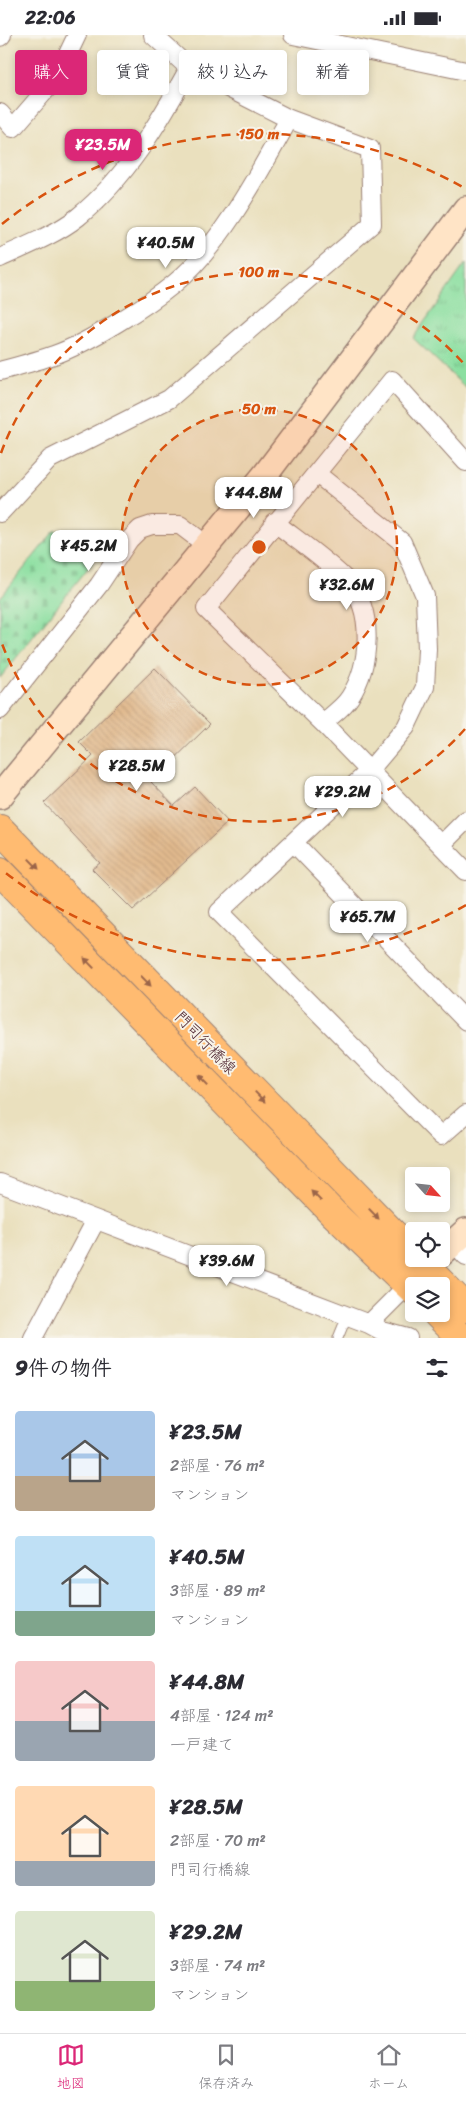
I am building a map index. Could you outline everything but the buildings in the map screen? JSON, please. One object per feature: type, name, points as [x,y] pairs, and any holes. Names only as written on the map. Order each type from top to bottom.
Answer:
[{"type":"main road","name":"門司行橋線","points":[[0,829],[405,1231]]},
{"type":"main road","name":"門司行橋線","points":[[0,871],[334,1214],[405,1247]]},
{"type":"main road","name":"門司行橋線","points":[[439,1267],[466,1308]]},
{"type":"main road","points":[[445,1322],[461,1338]]},
{"type":"street","points":[[0,113],[7,132],[58,77],[76,35]]},
{"type":"street","points":[[153,35],[179,59]]},
{"type":"street","points":[[294,35],[466,71]]},
{"type":"street","points":[[0,258],[32,244],[77,218],[118,179],[163,116],[179,86]]},
{"type":"street","points":[[0,513],[50,459],[169,399],[372,224],[370,149],[289,119],[242,95]]},
{"type":"street","points":[[0,371],[64,350],[143,306],[176,283],[214,241],[233,214],[289,119]]},
{"type":"street","points":[[0,796],[205,544],[264,475],[466,209]]},
{"type":"street","points":[[466,462],[392,380],[317,474],[274,522],[206,609],[323,723],[368,772],[466,871]]},
{"type":"street","points":[[317,474],[402,543],[425,596],[427,649],[425,687],[406,727],[368,772],[219,913],[441,1136],[466,1114]]},
{"type":"street","points":[[274,522],[349,583],[363,607],[366,637],[364,671],[350,698],[323,723]]},
{"type":"street","points":[[0,710],[99,585],[129,540],[140,529],[152,525],[180,525],[205,544]]},
{"type":"street","points":[[441,845],[466,820]]},
{"type":"street","points":[[294,843],[466,1021]]},
{"type":"street","points":[[0,1183],[369,1324],[382,1331],[408,1338]]},
{"type":"street","points":[[33,1338],[96,1220]]},
{"type":"street","points":[[369,1324],[427,1267]]},
{"type":"lane","points":[[338,1338],[348,1316]]},
{"type":"green space","points":[[466,263],[466,388],[413,338]]},
{"type":"green space","points":[[55,530],[93,562],[0,678],[0,598]]}]
